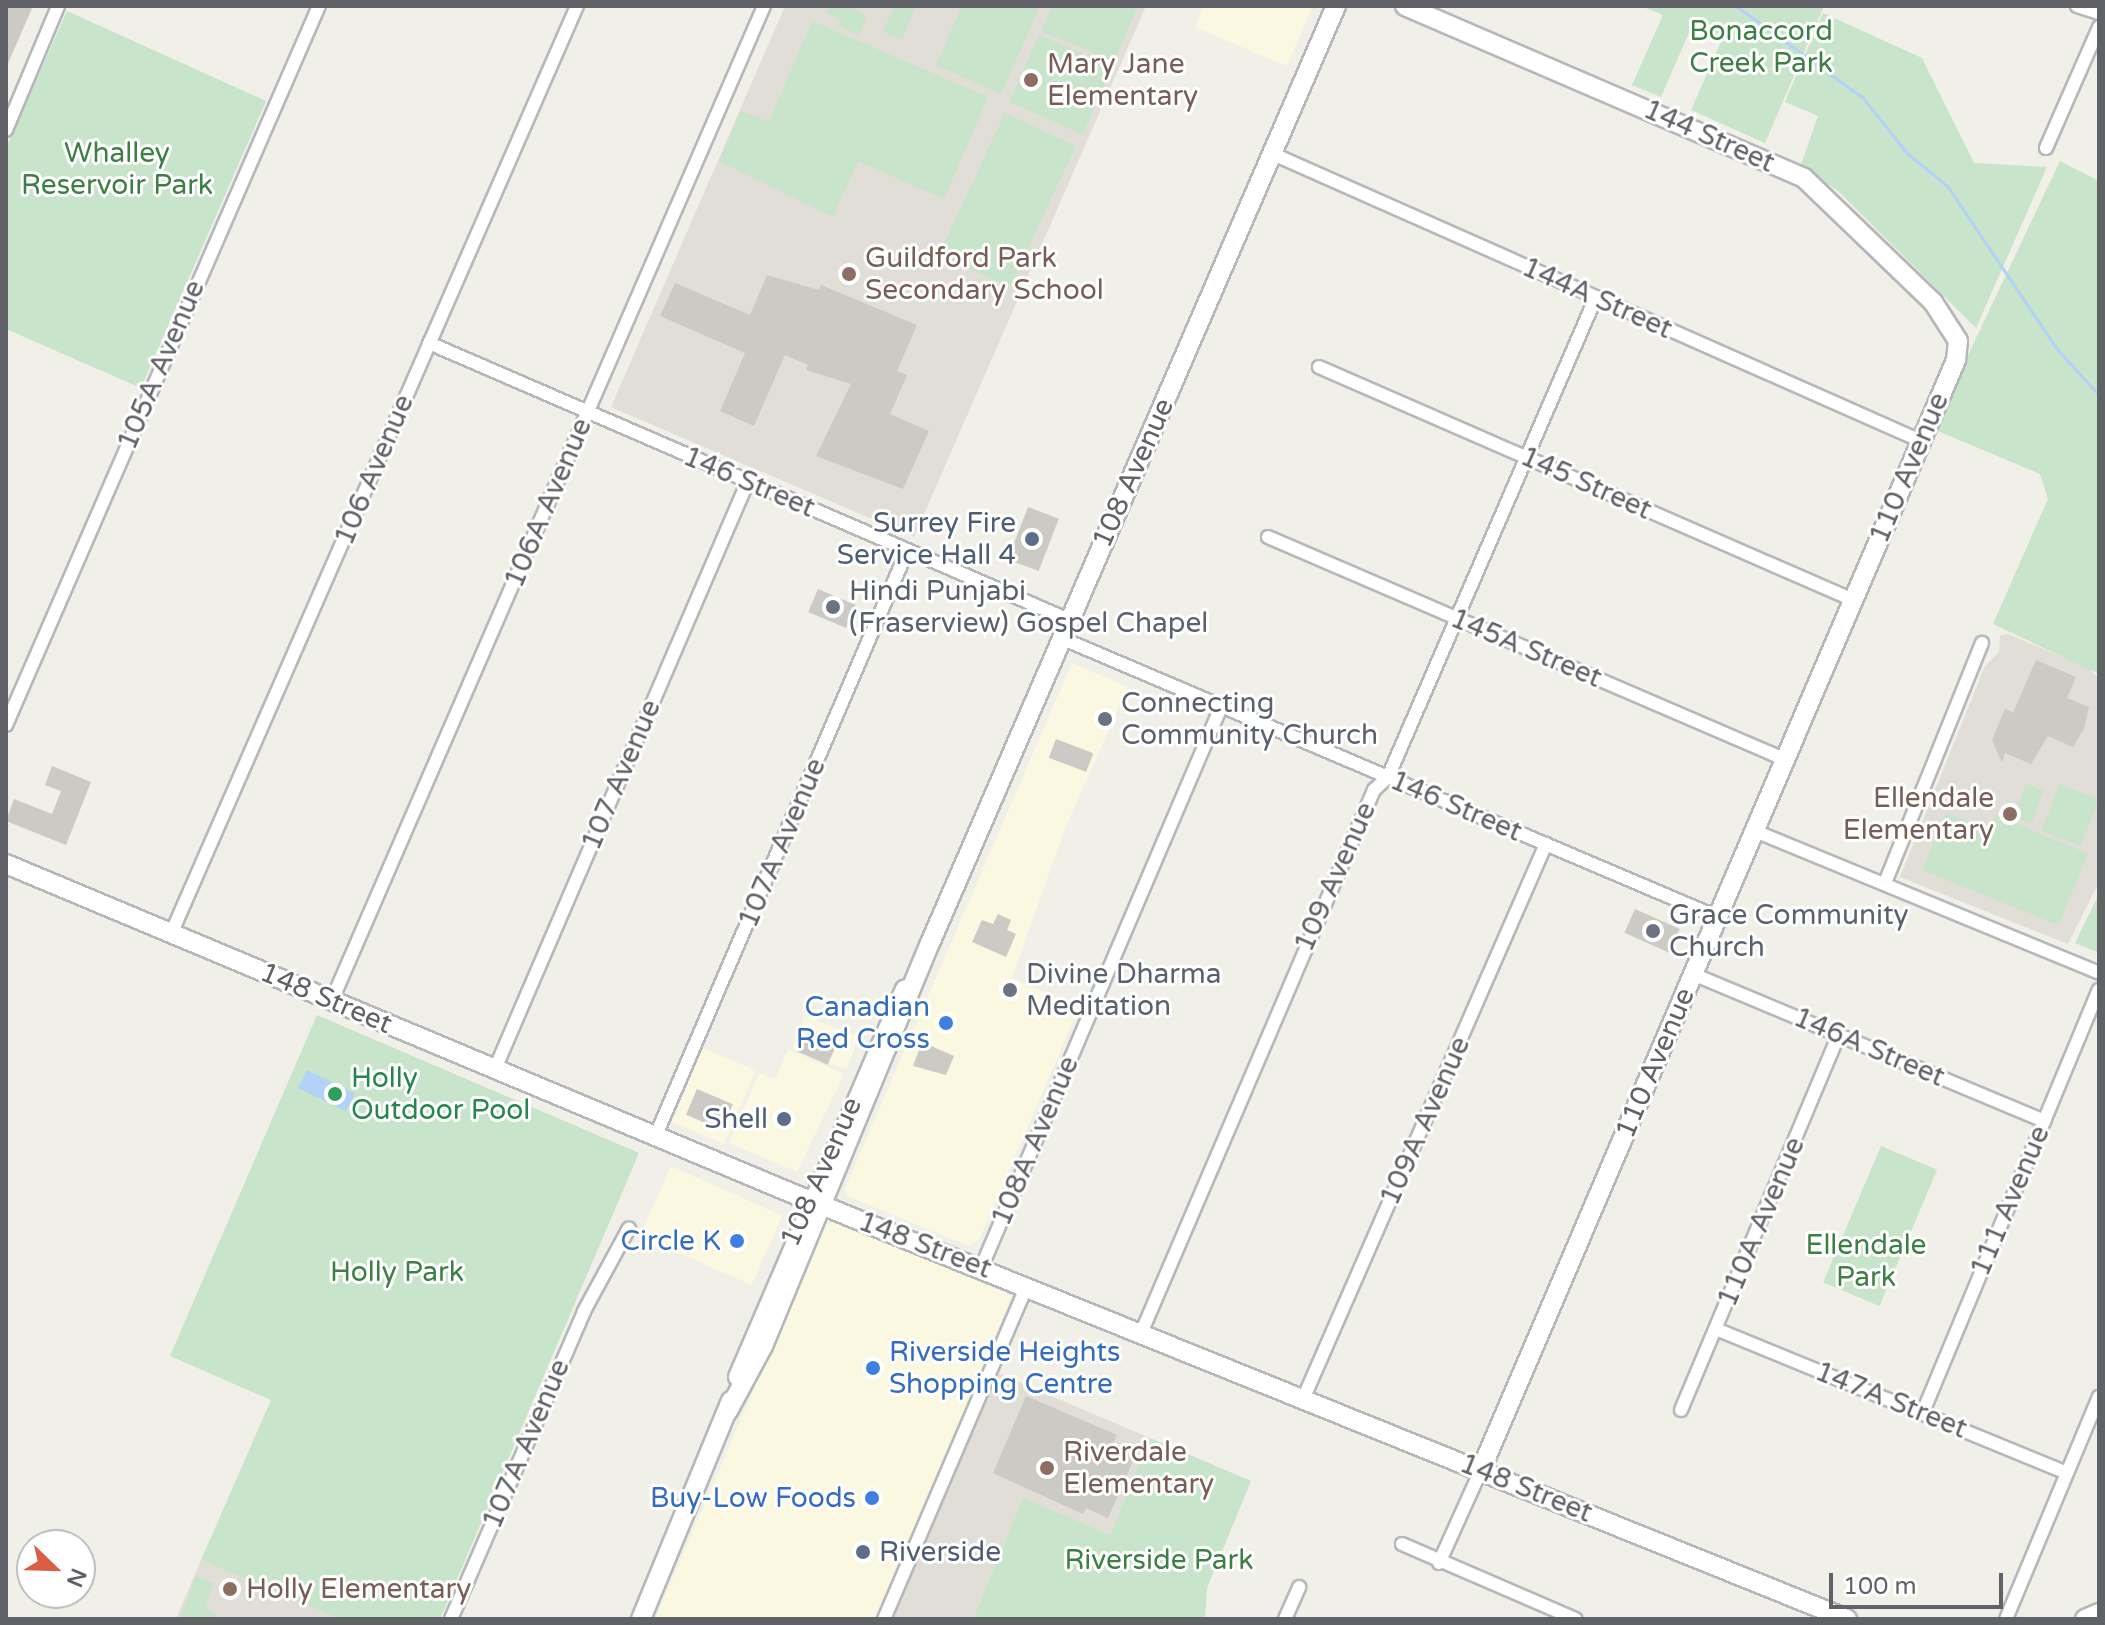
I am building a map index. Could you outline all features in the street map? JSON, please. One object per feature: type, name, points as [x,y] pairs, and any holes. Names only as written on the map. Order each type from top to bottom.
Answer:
[{"type":"street","points":[[6,130],[58,6]]},
{"type":"street","name":"105A Avenue","points":[[6,725],[319,6]]},
{"type":"street","name":"106 Avenue","points":[[171,934],[577,6]]},
{"type":"street","name":"106A Avenue","points":[[332,1000],[764,6]]},
{"type":"street","name":"108 Avenue","points":[[641,1619],[728,1411],[749,1340],[816,1203],[890,1015],[931,941],[1336,6]]},
{"type":"street","name":"144 Street","points":[[1405,6],[1804,178],[1933,302],[1958,341]]},
{"type":"street","points":[[2077,6],[2099,13]]},
{"type":"street","points":[[2046,148],[2099,27]]},
{"type":"street","name":"144A Street","points":[[1273,154],[1921,441]]},
{"type":"street","name":"109 Avenue","points":[[1142,1331],[1374,790],[1388,777],[1596,297]]},
{"type":"street","name":"110 Avenue","points":[[1439,1563],[1921,441],[1958,341]]},
{"type":"street","name":"146 Street","points":[[429,343],[1069,620]]},
{"type":"street","name":"145 Street","points":[[1319,367],[1853,600]]},
{"type":"street","name":"107 Avenue","points":[[495,1069],[748,481]]},
{"type":"street","name":"145A Street","points":[[1268,537],[1784,759]]},
{"type":"street","name":"107A Avenue","points":[[656,1135],[907,551]]},
{"type":"street","name":"146 Street","points":[[1061,638],[1717,917]]},
{"type":"street","points":[[1885,883],[1982,643]]},
{"type":"street","name":"108A Avenue","points":[[982,1266],[1221,707]]},
{"type":"street","points":[[1755,831],[2099,973]]},
{"type":"street","name":"109A Avenue","points":[[1304,1397],[1546,844]]},
{"type":"street","name":"148 Street","points":[[6,864],[816,1203],[982,1266],[1847,1619]]},
{"type":"street","name":"146A Street","points":[[1693,974],[2044,1121]]},
{"type":"street","name":"111 Avenue","points":[[1923,1412],[2099,990]]},
{"type":"street","name":"110A Avenue","points":[[1681,1410],[1839,1035]]},
{"type":"street","name":"107A Avenue","points":[[451,1619],[584,1311],[629,1228]]},
{"type":"street","points":[[884,1619],[1027,1285]]},
{"type":"street","name":"147A Street","points":[[1716,1329],[2067,1473]]},
{"type":"street","points":[[2006,1619],[2099,1397]]},
{"type":"street","points":[[1402,1544],[1439,1563],[1575,1619]]},
{"type":"street","points":[[1285,1619],[1299,1587]]},
{"type":"street","points":[[2085,1619],[2099,1613]]},
{"type":"shaded area","name":"Guildford Park Secondary School","points":[[785,6],[1146,6],[914,537],[611,407]]},
{"type":"shaded area","points":[[1204,6],[1313,6],[1287,66],[1195,27]]},
{"type":"shaded area","name":"Ellendale Elementary","points":[[2008,634],[2089,668],[2099,679],[2099,882],[2068,944],[1900,877],[1985,666],[1999,652],[2000,635]]},
{"type":"shaded area","points":[[1072,663],[1128,687],[1066,826],[1012,978],[1079,1008],[979,1240],[969,1246],[847,1196],[845,1188]]},
{"type":"shaded area","points":[[805,1016],[859,1037],[847,1069],[792,1049]]},
{"type":"shaded area","points":[[703,1048],[755,1070],[724,1144],[672,1122]]},
{"type":"shaded area","points":[[788,1049],[844,1074],[797,1172],[729,1143],[759,1073],[775,1079]]},
{"type":"shaded area","points":[[671,1166],[782,1216],[752,1285],[640,1235]]},
{"type":"shaded area","name":"Riverside Heights Shopping Centre","points":[[837,1221],[1012,1296],[877,1619],[655,1619],[825,1224]]},
{"type":"shaded area","name":"Riverdale Elementary","points":[[997,1373],[1150,1438],[1110,1535],[1023,1499],[973,1619],[893,1619]]},
{"type":"shaded area","name":"Holly Elementary","points":[[201,1560],[339,1619],[176,1619]]},
{"type":"green space","points":[[829,6],[851,6],[866,17],[859,35],[839,26],[841,19],[826,13]]},
{"type":"green space","points":[[894,6],[916,6],[902,39],[883,32]]},
{"type":"green space","points":[[962,6],[1040,6],[1001,94],[936,65]]},
{"type":"green space","points":[[1052,6],[1138,6],[1114,61],[1041,31]]},
{"type":"green space","name":"Bonaccord Creek Park","points":[[1641,6],[1824,6],[1765,143],[1691,110],[1721,42],[1709,35],[1691,28],[1661,97],[1632,85],[1663,15]]},
{"type":"green space","name":"Whalley Reservoir Park","points":[[67,11],[266,101],[141,388],[6,329],[6,148]]},
{"type":"green space","points":[[1823,13],[1922,58],[1974,163],[2047,167],[1976,328],[1839,192],[1801,165],[1818,116],[1785,102]]},
{"type":"green space","points":[[812,21],[988,97],[944,199],[858,161],[833,217],[719,161],[741,111],[769,122]]},
{"type":"green space","points":[[1039,35],[1112,68],[1082,134],[1009,102]]},
{"type":"green space","points":[[1005,113],[1076,146],[1010,287],[939,254]]},
{"type":"green space","points":[[2060,161],[2099,181],[2099,674],[1993,624],[2048,499],[2040,474],[1933,429]]},
{"type":"green space","points":[[2026,784],[2044,791],[2031,823],[2013,817]]},
{"type":"green space","points":[[2060,784],[2099,800],[2080,846],[2041,830]]},
{"type":"green space","points":[[1946,813],[1991,830],[1996,815],[2088,854],[2058,925],[1922,870]]},
{"type":"green space","points":[[2099,894],[2099,953],[2075,943]]},
{"type":"green space","name":"Holly Park","points":[[317,1015],[639,1153],[440,1619],[339,1619],[201,1560],[271,1400],[170,1356]]},
{"type":"green space","name":"Ellendale Park","points":[[1881,1146],[1937,1170],[1879,1306],[1823,1282]]},
{"type":"green space","name":"Riverside Park","points":[[1150,1438],[1251,1481],[1207,1588],[1205,1619],[973,1619],[1023,1498],[1110,1535]]},
{"type":"green space","points":[[196,1576],[214,1583],[205,1607],[221,1619],[180,1619]]},
{"type":"water","points":[[307,1070],[355,1093],[346,1111],[298,1088]]},
{"type":"building","points":[[6,6],[33,6],[6,68]]},
{"type":"building","name":"Guildford Park Secondary School","points":[[767,275],[819,290],[821,285],[917,325],[897,371],[907,375],[890,414],[929,431],[903,489],[816,456],[851,384],[806,370],[808,365],[785,355],[754,426],[720,411],[745,353],[660,316],[675,283],[750,315]]},
{"type":"building","name":"Surrey Fire Service Hall 4","points":[[1028,507],[1059,519],[1039,571],[1008,559]]},
{"type":"building","name":"Hindi Punjabi (Fraserview) Gospel Chapel","points":[[818,589],[856,605],[846,628],[808,612]]},
{"type":"building","name":"Ellendale Elementary","points":[[2036,660],[2076,677],[2067,698],[2089,707],[2084,729],[2073,747],[2048,736],[2031,764],[2005,753],[2002,763],[1992,740],[2005,709],[2013,713]]},
{"type":"building","points":[[1056,739],[1093,753],[1086,772],[1049,758]]},
{"type":"building","points":[[52,766],[91,782],[66,845],[6,821],[14,799],[52,814],[61,791],[45,785]]},
{"type":"building","name":"Grace Community Church","points":[[1635,909],[1680,929],[1669,953],[1624,933]]},
{"type":"building","points":[[998,914],[1011,920],[1007,930],[1016,934],[1006,957],[972,942],[982,920],[993,924]]},
{"type":"building","points":[[809,1028],[838,1041],[828,1065],[798,1052]]},
{"type":"building","points":[[922,1042],[954,1056],[946,1075],[913,1066]]},
{"type":"building","points":[[697,1089],[733,1104],[722,1130],[686,1115]]},
{"type":"building","points":[[1026,1396],[1117,1435],[1112,1446],[1135,1456],[1108,1518],[1086,1508],[1083,1514],[993,1473]]},
{"type":"waterway","points":[[1736,6],[1863,98],[1906,152],[1948,187],[2057,349],[2099,395]]},
{"type":"place","name":"Mary Jane Elementary","points":[[1031,80]]},
{"type":"place","name":"Guildford Park Secondary School","points":[[849,274]]},
{"type":"place","name":"Surrey Fire Service Hall 4","points":[[1032,539]]},
{"type":"place","name":"Hindi Punjabi (Fraserview) Gospel Chapel","points":[[833,607]]},
{"type":"place","name":"Connecting Community Church","points":[[1105,719]]},
{"type":"place","name":"Ellendale Elementary","points":[[2010,814]]},
{"type":"place","name":"Grace Community Church","points":[[1653,931]]},
{"type":"place","name":"Divine Dharma Meditation","points":[[1010,990]]},
{"type":"place","name":"Canadian Red Cross","points":[[946,1023]]},
{"type":"place","name":"Holly Outdoor Pool","points":[[335,1094]]},
{"type":"place","name":"Shell","points":[[784,1119]]},
{"type":"place","name":"Circle K","points":[[737,1241]]},
{"type":"place","name":"Riverside Heights Shopping Centre","points":[[873,1368]]},
{"type":"place","name":"Riverdale Elementary","points":[[1047,1468]]},
{"type":"place","name":"Buy-Low Foods","points":[[872,1498]]},
{"type":"place","name":"Riverside","points":[[863,1552]]},
{"type":"place","name":"Holly Elementary","points":[[230,1589]]}]
